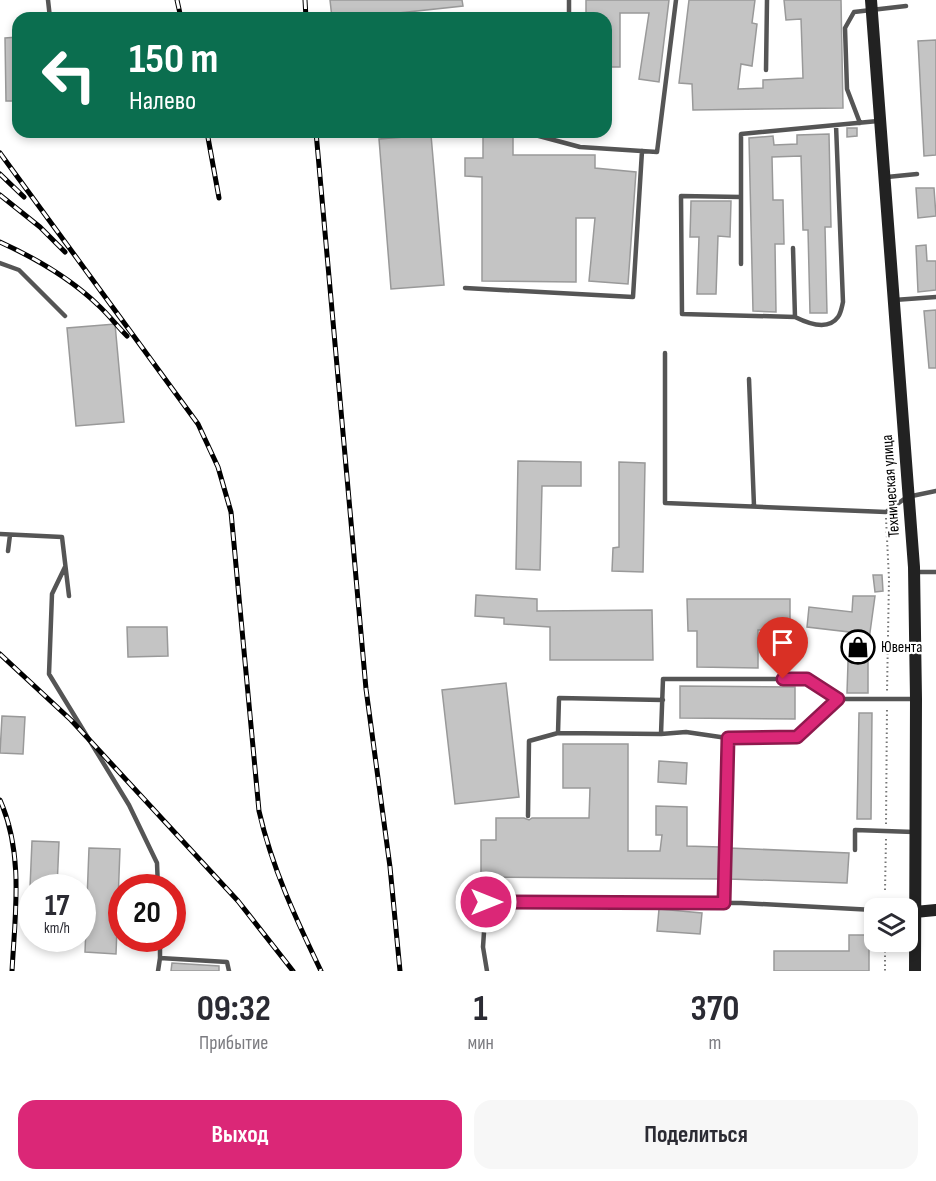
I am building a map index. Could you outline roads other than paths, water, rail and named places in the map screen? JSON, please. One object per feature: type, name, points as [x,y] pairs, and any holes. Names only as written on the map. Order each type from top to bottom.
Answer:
[{"type":"main road","name":"Техническая улица","points":[[871,4],[914,572],[916,832],[912,898]]},
{"type":"main road","points":[[918,911],[936,910]]},
{"type":"main road","name":"Техническая улица","points":[[914,952],[915,971]]},
{"type":"lane","points":[[546,138],[580,147],[657,152],[676,0]]},
{"type":"lane","points":[[766,70],[767,0]]},
{"type":"lane","points":[[860,123],[847,89],[845,28],[854,12],[871,4],[906,6]]},
{"type":"lane","points":[[741,264],[741,134],[880,121]]},
{"type":"lane","points":[[741,197],[681,196],[682,314],[795,317],[808,324],[828,324],[838,317],[843,302],[836,125]]},
{"type":"lane","points":[[465,288],[633,297],[642,151]]},
{"type":"lane","points":[[885,177],[917,174]]},
{"type":"lane","points":[[793,248],[795,317]]},
{"type":"lane","points":[[0,262],[19,270],[65,316]]},
{"type":"lane","points":[[894,300],[936,297]]},
{"type":"lane","points":[[665,352],[665,503],[886,512],[907,497],[936,491]]},
{"type":"lane","points":[[749,379],[754,506]]},
{"type":"lane","points":[[0,534],[62,537],[69,596]]},
{"type":"lane","points":[[8,551],[10,535]]},
{"type":"lane","points":[[65,567],[52,594],[49,674],[129,805],[157,863],[157,874]]},
{"type":"lane","points":[[914,572],[936,572]]},
{"type":"lane","points":[[661,734],[663,679],[807,679],[838,699],[916,699]]},
{"type":"lane","points":[[558,733],[559,698],[663,700]]},
{"type":"lane","points":[[528,816],[529,741],[558,733],[661,734],[686,732],[728,738],[797,737],[838,699]]},
{"type":"lane","points":[[724,903],[728,738]]},
{"type":"lane","points":[[855,850],[855,830],[916,832]]},
{"type":"lane","points":[[470,890],[486,902],[724,903],[864,910]]},
{"type":"lane","points":[[486,902],[483,947],[487,971]]},
{"type":"lane","points":[[158,971],[160,952]]},
{"type":"lane","points":[[160,958],[227,962],[229,971]]},
{"type":"railway","points":[[177,0],[180,12]]},
{"type":"railway","points":[[305,0],[306,12]]},
{"type":"railway","points":[[208,138],[219,198]]},
{"type":"railway","points":[[317,138],[366,689],[390,867],[400,971]]},
{"type":"railway","points":[[0,153],[198,424],[218,467],[231,512],[259,811],[278,873],[321,971]]},
{"type":"railway","points":[[0,174],[24,197]]},
{"type":"railway","points":[[0,195],[40,227],[65,252]]},
{"type":"railway","points":[[0,242],[64,277],[102,309],[127,336]]},
{"type":"railway","points":[[0,654],[71,720],[238,901],[293,971]]},
{"type":"railway","points":[[0,800],[8,821],[15,863],[16,906],[12,971]]},
{"type":"place","name":"Ювента","points":[[858,647]]}]
